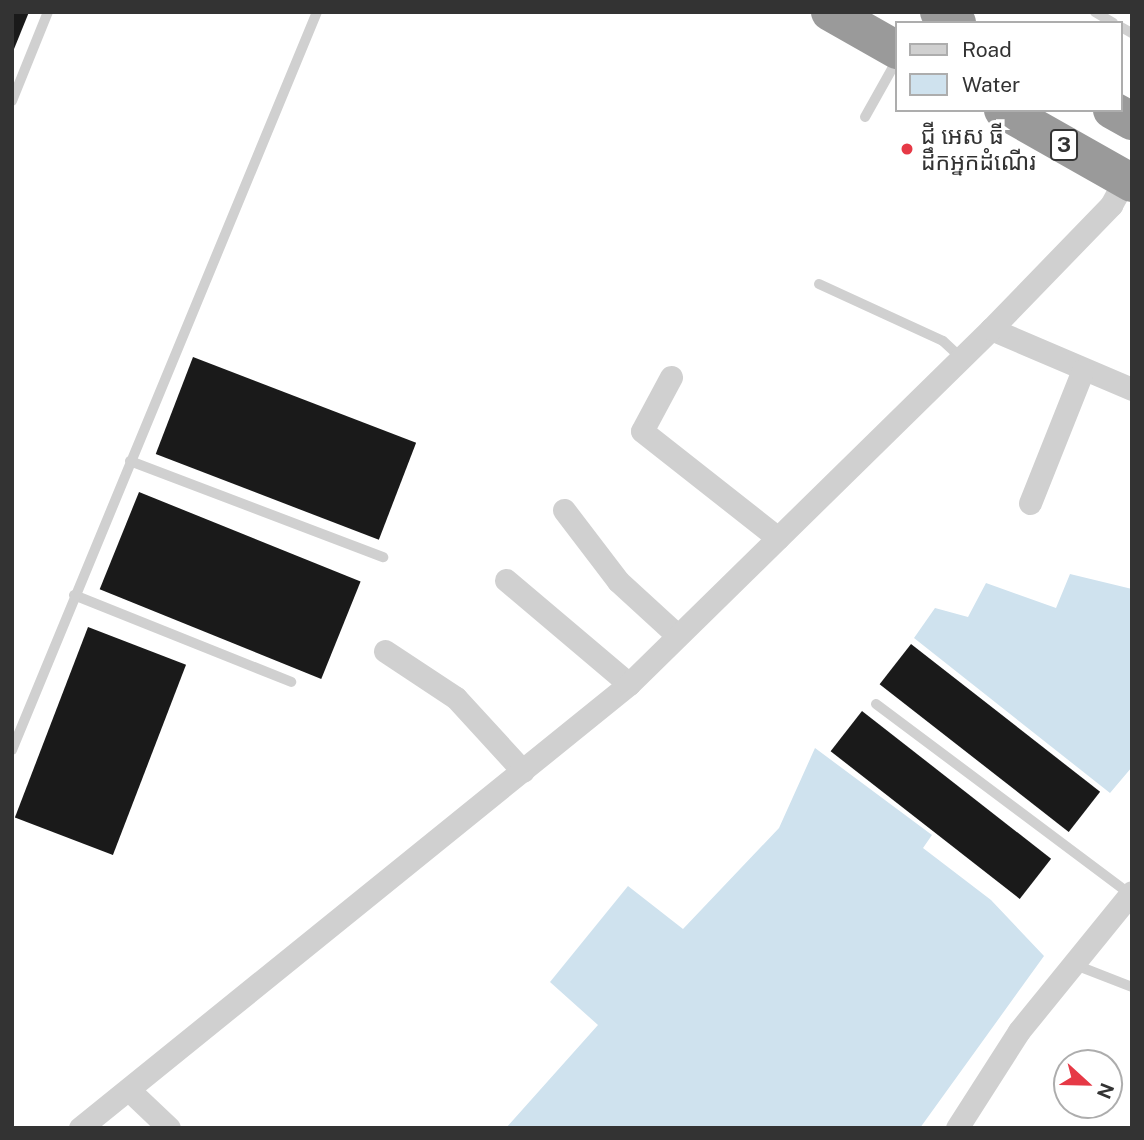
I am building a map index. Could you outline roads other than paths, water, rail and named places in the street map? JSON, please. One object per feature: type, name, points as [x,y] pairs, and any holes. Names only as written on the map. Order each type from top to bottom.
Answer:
[{"type":"highway","points":[[830,12],[895,49]]},
{"type":"highway","name":"3","points":[[1007,112],[1128,181]]},
{"type":"highway","points":[[1116,112],[1132,121]]},
{"type":"street","points":[[80,1128],[629,684],[990,328],[1111,205],[1128,181]]},
{"type":"street","points":[[990,328],[1132,389]]},
{"type":"street","points":[[1030,503],[1083,370]]},
{"type":"street","points":[[671,377],[642,431],[778,538]]},
{"type":"street","points":[[564,510],[618,581],[677,635]]},
{"type":"street","points":[[506,580],[629,684]]},
{"type":"street","points":[[386,652],[456,698],[523,771]]},
{"type":"street","points":[[957,1128],[1070,963],[1131,893]]},
{"type":"street","points":[[128,1090],[169,1128]]},
{"type":"lane","points":[[12,101],[48,12]]},
{"type":"lane","points":[[12,750],[317,12]]},
{"type":"lane","points":[[865,117],[895,64]]},
{"type":"lane","points":[[819,284],[943,341],[960,357]]},
{"type":"lane","points":[[130,461],[383,557]]},
{"type":"lane","points":[[74,595],[291,682]]},
{"type":"lane","points":[[876,704],[1131,893]]},
{"type":"lane","points":[[1070,963],[1132,987]]},
{"type":"water","points":[[1070,574],[1132,589],[1132,767],[1110,793],[914,638],[935,608],[968,617],[986,583],[1056,608]]},
{"type":"water","points":[[815,748],[932,835],[923,848],[991,900],[1044,956],[920,1128],[506,1128],[598,1025],[550,982],[628,886],[683,929],[779,828]]},
{"type":"place","name":"ជី អេស ធី ដឹកអ្នកដំណើរ","points":[[907,149]]}]
